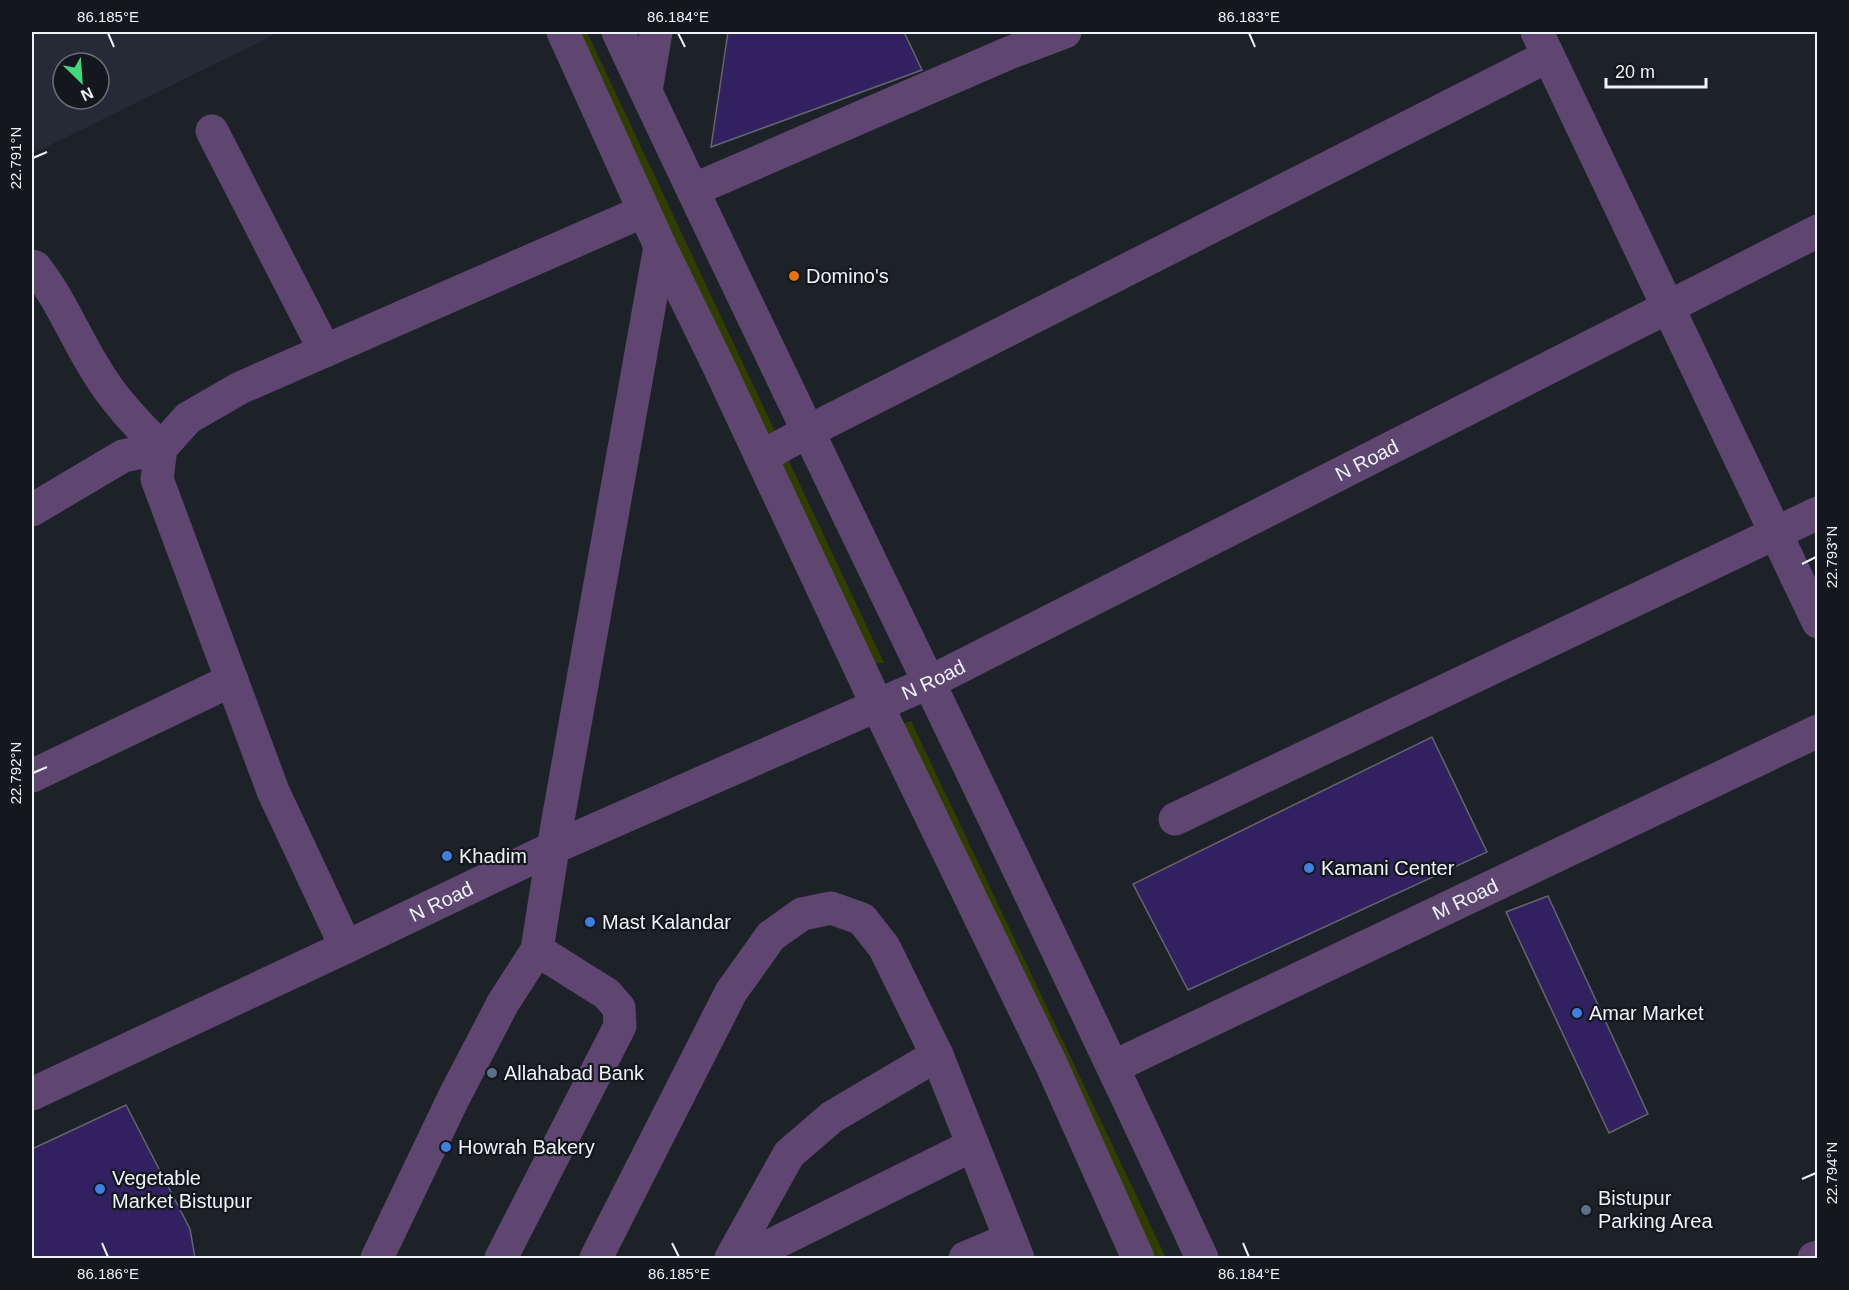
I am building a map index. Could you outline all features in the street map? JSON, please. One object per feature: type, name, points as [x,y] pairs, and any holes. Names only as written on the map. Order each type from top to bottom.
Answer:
[{"type":"street","points":[[563,32],[660,246],[878,707],[1052,1066],[1138,1258]]},
{"type":"street","points":[[618,32],[1202,1258]]},
{"type":"street","points":[[646,91],[656,32]]},
{"type":"street","points":[[693,190],[1004,43],[1065,32]]},
{"type":"street","points":[[761,456],[1543,44],[1774,534],[1818,622]]},
{"type":"street","points":[[212,131],[325,351]]},
{"type":"street","points":[[346,947],[273,791],[157,478],[161,448],[188,418],[240,388],[644,211]]},
{"type":"street","name":"N Road","points":[[32,1094],[553,848],[878,707],[928,683],[1818,231]]},
{"type":"street","points":[[377,1258],[454,1096],[503,1003],[537,950],[660,246]]},
{"type":"street","points":[[32,266],[52,289],[96,371],[126,412],[161,448]]},
{"type":"street","points":[[32,510],[123,456],[161,448]]},
{"type":"street","points":[[1175,819],[1818,513]]},
{"type":"street","points":[[32,776],[232,680]]},
{"type":"street","name":"M Road","points":[[1113,1067],[1818,731]]},
{"type":"street","points":[[596,1258],[731,992],[771,936],[802,914],[831,908],[862,919],[885,947],[937,1055],[1014,1249],[965,1258]]},
{"type":"street","points":[[501,1258],[620,1026],[619,1008],[607,994],[537,950]]},
{"type":"street","points":[[731,1258],[789,1154],[832,1117],[937,1055]]},
{"type":"street","points":[[745,1258],[973,1145]]},
{"type":"shaded area","points":[[32,32],[280,32],[32,154]]},
{"type":"green space","points":[[564,32],[587,32],[884,663],[869,664]]},
{"type":"green space","points":[[911,721],[1166,1258],[1145,1258],[895,726]]},
{"type":"building","points":[[728,32],[904,32],[922,70],[711,147]]},
{"type":"building","name":"Kamani Center","points":[[1432,737],[1487,852],[1188,990],[1133,884]]},
{"type":"building","name":"Amar Market","points":[[1548,896],[1648,1114],[1609,1133],[1506,912]]},
{"type":"building","name":"Vegetable Market Bistupur","points":[[126,1105],[190,1229],[195,1258],[32,1258],[32,1149]]},
{"type":"place","name":"Domino's","points":[[794,276]]},
{"type":"place","name":"Khadim","points":[[447,856]]},
{"type":"place","name":"Kamani Center","points":[[1309,868]]},
{"type":"place","name":"Mast Kalandar","points":[[590,922]]},
{"type":"place","name":"Amar Market","points":[[1577,1013]]},
{"type":"place","name":"Allahabad Bank","points":[[492,1073]]},
{"type":"place","name":"Howrah Bakery","points":[[446,1147]]},
{"type":"place","name":"Vegetable Market Bistupur","points":[[100,1189]]},
{"type":"place","name":"Bistupur Parking Area","points":[[1586,1210]]}]
